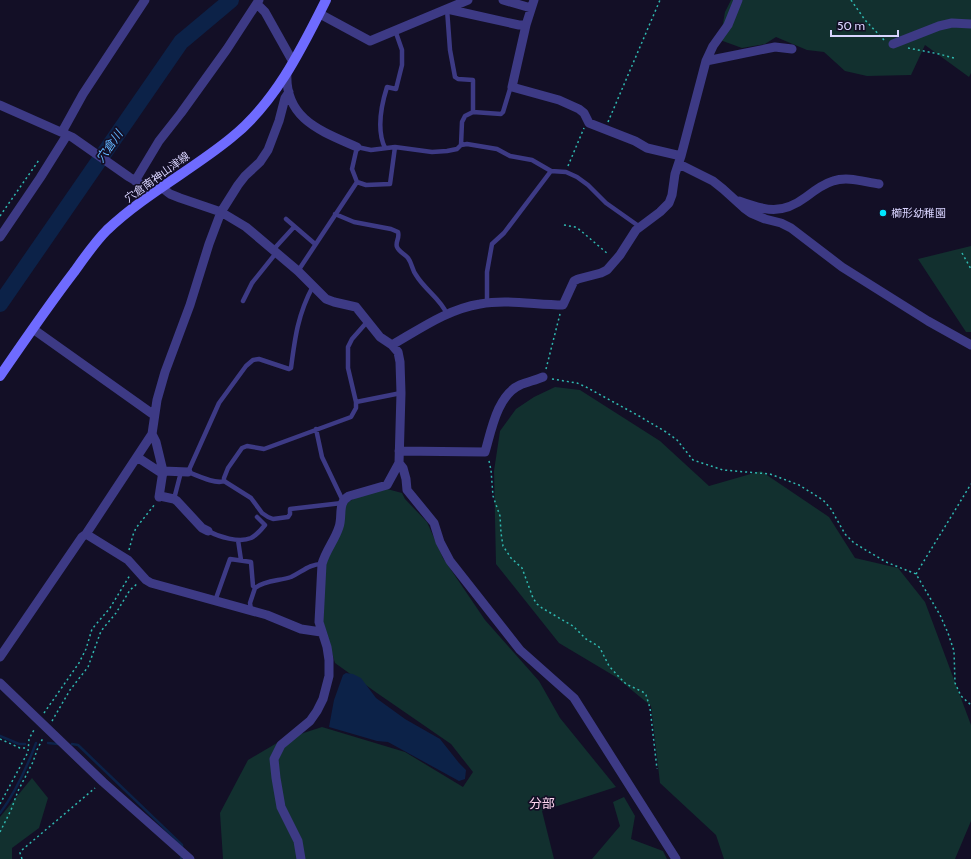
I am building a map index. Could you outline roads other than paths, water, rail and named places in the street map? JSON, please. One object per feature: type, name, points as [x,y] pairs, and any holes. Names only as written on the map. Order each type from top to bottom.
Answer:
[{"type":"main road","name":"穴倉南神山津線","points":[[0,376],[66,282],[107,230],[158,190],[224,143],[244,127],[262,108],[293,62],[320,14],[326,0]]},
{"type":"street","points":[[0,237],[40,178],[67,134],[83,94],[145,0]]},
{"type":"street","points":[[320,14],[370,41],[468,0]]},
{"type":"street","points":[[503,0],[533,4],[526,25],[512,87],[559,100],[579,109],[588,117],[589,123],[635,141],[647,148],[680,160],[713,181],[744,208],[758,217],[781,222],[792,228],[842,266],[928,321],[971,345]]},
{"type":"street","points":[[392,344],[447,314],[467,307],[487,303],[563,305],[574,282],[578,279],[601,273],[616,261],[636,230],[660,212],[669,203],[706,61],[713,46],[728,25],[738,0]]},
{"type":"street","points":[[132,179],[211,71],[258,2],[293,62]]},
{"type":"street","points":[[447,9],[518,25],[526,25]]},
{"type":"street","points":[[893,44],[939,26],[952,23],[971,24]]},
{"type":"street","points":[[706,61],[775,47],[792,49]]},
{"type":"street","points":[[287,72],[288,92],[292,105],[303,118],[319,129],[357,147]]},
{"type":"street","points":[[0,657],[82,537],[86,534],[152,434],[154,415],[165,372],[190,306],[204,259],[221,212],[245,176],[260,162],[268,150],[288,92]]},
{"type":"street","points":[[0,105],[67,134],[132,179],[158,190],[221,212],[246,227],[298,271],[326,299],[356,307],[380,337],[392,344],[398,352],[400,362],[401,392],[399,463],[404,474],[407,490],[434,523],[440,542],[450,561],[520,650],[574,698],[676,859]]},
{"type":"street","points":[[734,199],[766,210],[778,210],[792,206],[818,188],[832,181],[843,179],[879,184]]},
{"type":"street","points":[[33,330],[154,415]]},
{"type":"street","points":[[399,451],[485,452],[497,412],[509,393],[520,385],[543,377]]},
{"type":"street","points":[[152,434],[156,442],[163,473],[160,496],[174,499],[202,528],[208,532]]},
{"type":"street","points":[[137,457],[163,473],[184,472]]},
{"type":"street","points":[[301,859],[298,841],[281,807],[274,760],[281,745],[310,721],[318,711],[329,676],[327,647],[321,632],[318,612],[322,564],[340,526],[343,502],[349,496],[387,485],[399,463]]},
{"type":"street","points":[[86,534],[128,560],[150,583],[267,615],[301,629],[321,632]]},
{"type":"street","points":[[0,683],[103,782],[190,859]]},
{"type":"lane","points":[[447,9],[453,71],[456,78],[473,80],[473,112]]},
{"type":"lane","points":[[385,148],[382,141],[380,120],[384,97],[387,87],[396,89],[402,65],[402,50],[395,30]]},
{"type":"lane","points":[[462,145],[462,122],[467,114],[473,112],[501,114],[512,87]]},
{"type":"lane","points":[[395,147],[390,184],[366,186],[357,182],[352,169],[357,147],[371,150],[395,147],[432,152],[457,149],[462,145],[483,146],[497,149],[510,156],[532,160],[551,171],[566,172],[577,177],[588,185],[606,203],[640,227]]},
{"type":"lane","points":[[487,303],[488,272],[492,244],[504,233],[551,171]]},
{"type":"lane","points":[[298,271],[357,182]]},
{"type":"lane","points":[[335,214],[354,222],[391,229],[398,232],[399,236],[397,248],[408,258],[415,274],[425,288],[438,300],[447,314]]},
{"type":"lane","points":[[286,219],[315,244]]},
{"type":"lane","points":[[243,301],[252,283],[294,227]]},
{"type":"lane","points":[[174,499],[184,472],[219,403],[246,366],[253,360],[259,359],[289,369],[291,368],[295,332],[302,307],[313,286]]},
{"type":"lane","points":[[224,480],[228,468],[242,448],[247,446],[264,449],[351,417],[356,408],[356,402],[349,376],[348,347],[352,339],[367,322]]},
{"type":"lane","points":[[356,402],[401,392]]},
{"type":"lane","points":[[224,480],[251,498],[262,513],[273,519],[288,517],[290,514],[290,509],[343,502],[322,457],[316,429]]},
{"type":"lane","points":[[184,472],[216,482],[221,482],[224,480]]},
{"type":"lane","points":[[208,532],[238,540],[246,540],[253,537],[265,525],[258,516]]},
{"type":"lane","points":[[238,540],[242,560]]},
{"type":"lane","points":[[215,600],[230,558],[242,560],[252,563],[255,588],[250,603],[250,610]]},
{"type":"lane","points":[[255,588],[290,577],[307,567],[322,564]]},
{"type":"water","points":[[346,673],[353,674],[361,678],[376,698],[405,719],[440,739],[466,770],[465,779],[459,781],[388,742],[377,741],[329,727],[334,700],[343,675]]},
{"type":"waterway","name":"穴倉川","points":[[0,304],[181,42],[231,0]]},
{"type":"waterway","points":[[0,736],[19,744],[25,744]]},
{"type":"waterway","points":[[0,813],[21,779],[36,743]]},
{"type":"waterway","points":[[48,743],[58,744]]},
{"type":"waterway","points":[[72,744],[78,745],[182,845],[182,849]]},
{"type":"place","name":"櫛形幼稚園","points":[[883,213]]},
{"type":"district","name":"分部","points":[[542,803]]}]
